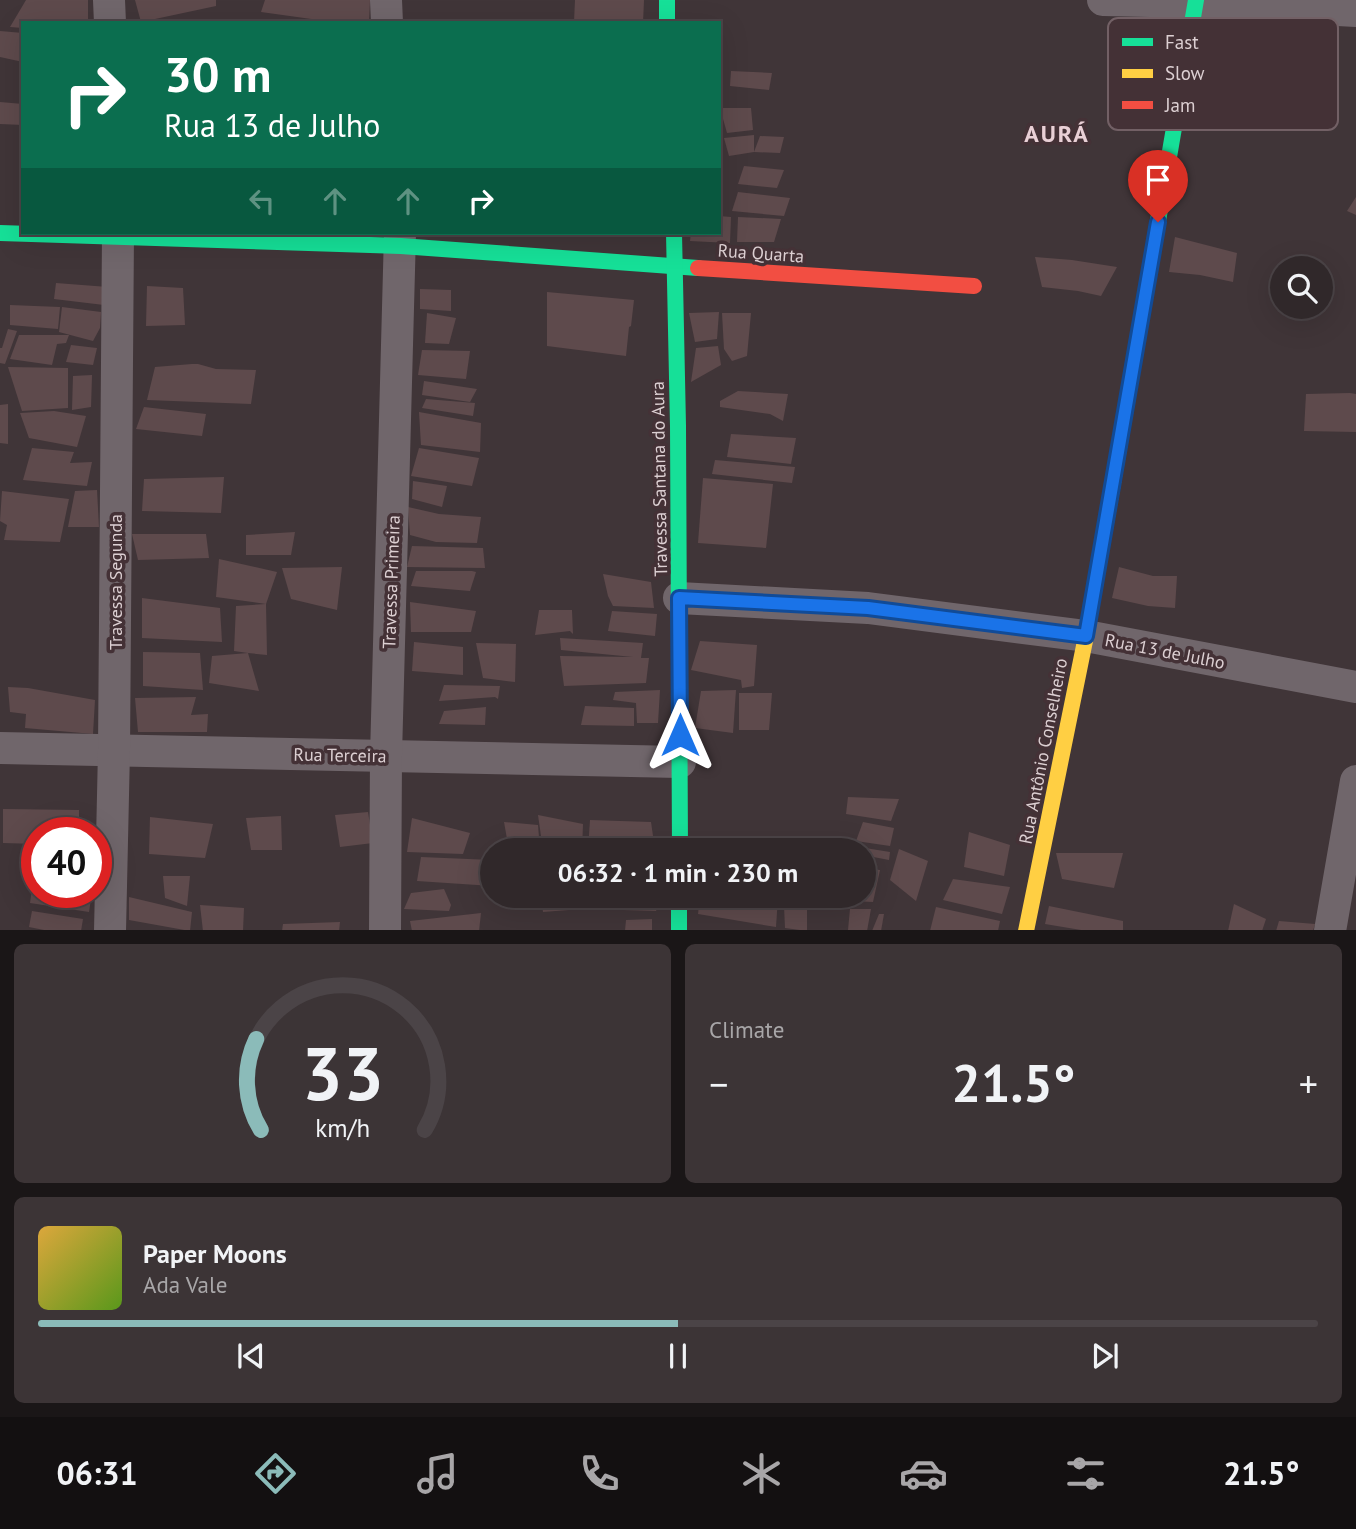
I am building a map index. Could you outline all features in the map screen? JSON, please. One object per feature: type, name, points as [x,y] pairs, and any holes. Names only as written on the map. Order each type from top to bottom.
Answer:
[{"type":"street","points":[[109,0],[110,21]]},
{"type":"street","points":[[386,0],[387,21]]},
{"type":"street","points":[[667,0],[667,21]]},
{"type":"street","points":[[1103,0],[1196,1],[1356,11]]},
{"type":"street","name":"Rua Antônio Conselheiro","points":[[1026,930],[1086,636],[1174,130]]},
{"type":"street","name":"Rua Quarta","points":[[0,233],[21,233]]},
{"type":"street","name":"Rua Quarta","points":[[118,235],[400,239],[675,267],[974,286]]},
{"type":"street","name":"Travessa Segunda","points":[[110,930],[118,235]]},
{"type":"street","name":"Travessa Santana do Aura","points":[[674,235],[680,838]]},
{"type":"street","name":"Travessa Primeira","points":[[385,930],[386,756],[400,239]]},
{"type":"street","name":"Rua 13 de Julho","points":[[679,598],[868,608],[1086,636],[1356,687]]},
{"type":"street","name":"Rua Terceira","points":[[0,748],[680,762]]},
{"type":"street","points":[[1330,930],[1356,782]]},
{"type":"street","points":[[679,930],[680,908]]},
{"type":"building","points":[[26,0],[88,0],[88,21],[21,21],[21,28],[10,27]]},
{"type":"building","points":[[135,0],[216,0],[216,6],[141,21]]},
{"type":"building","points":[[265,0],[370,0],[369,21],[326,21],[261,12]]},
{"type":"building","points":[[575,0],[644,0],[643,21],[574,21]]},
{"type":"building","points":[[0,31],[21,33],[21,62],[0,57]]},
{"type":"building","points":[[731,71],[772,73],[769,90],[730,86]]},
{"type":"building","points":[[0,102],[21,104],[21,125],[0,124]]},
{"type":"building","points":[[721,108],[751,108],[753,130],[727,133]]},
{"type":"building","points":[[754,135],[754,152],[729,156],[724,138]]},
{"type":"building","points":[[760,136],[784,137],[780,153],[754,152]]},
{"type":"building","points":[[744,166],[784,170],[777,188],[738,184]]},
{"type":"building","points":[[738,192],[790,198],[784,216],[732,211]]},
{"type":"building","points":[[1356,197],[1356,215],[1347,211]]},
{"type":"building","points":[[721,216],[731,217],[730,243],[690,241],[691,235],[721,235]]},
{"type":"building","points":[[738,217],[781,219],[774,242],[737,242]]},
{"type":"building","points":[[1175,237],[1237,253],[1233,282],[1169,272]]},
{"type":"building","points":[[1035,257],[1117,267],[1101,296],[1042,287]]},
{"type":"building","points":[[56,283],[108,287],[104,305],[54,299]]},
{"type":"building","points":[[147,286],[183,288],[185,325],[146,326]]},
{"type":"building","points":[[420,289],[451,290],[451,311],[420,309]]},
{"type":"building","points":[[547,292],[634,300],[626,356],[547,346]]},
{"type":"building","points":[[10,305],[60,307],[58,329],[10,325]]},
{"type":"building","points":[[62,307],[101,312],[100,328],[93,341],[59,332]]},
{"type":"building","points":[[719,312],[717,339],[695,342],[689,313]]},
{"type":"building","points":[[427,313],[456,318],[449,344],[425,343]]},
{"type":"building","points":[[722,313],[751,313],[747,356],[732,361],[724,349]]},
{"type":"building","points":[[8,329],[17,331],[5,364],[0,363],[0,348]]},
{"type":"building","points":[[19,335],[69,335],[66,343],[57,344],[52,365],[10,359]]},
{"type":"building","points":[[71,345],[97,348],[93,365],[66,362]]},
{"type":"building","points":[[718,346],[721,365],[691,382],[696,348]]},
{"type":"building","points":[[422,350],[470,351],[466,379],[418,375]]},
{"type":"building","points":[[198,364],[216,369],[256,370],[251,404],[147,400],[155,367]]},
{"type":"building","points":[[8,367],[68,368],[68,408],[22,411]]},
{"type":"building","points":[[92,375],[91,407],[72,410],[73,376]]},
{"type":"building","points":[[424,381],[477,389],[470,402],[422,395]]},
{"type":"building","points":[[738,391],[788,394],[783,421],[770,414],[720,407],[720,401]]},
{"type":"building","points":[[1306,394],[1356,394],[1356,432],[1304,431]]},
{"type":"building","points":[[426,399],[475,403],[473,416],[422,408]]},
{"type":"building","points":[[8,404],[8,444],[0,443],[0,405]]},
{"type":"building","points":[[144,407],[206,414],[202,436],[136,429]]},
{"type":"building","points":[[54,411],[86,416],[77,447],[29,438],[20,413]]},
{"type":"building","points":[[419,412],[481,423],[480,452],[421,445]]},
{"type":"building","points":[[731,434],[796,438],[791,464],[727,457]]},
{"type":"building","points":[[32,448],[74,452],[70,463],[92,462],[87,486],[23,480]]},
{"type":"building","points":[[419,448],[479,458],[472,486],[411,476]]},
{"type":"building","points":[[715,460],[795,467],[792,483],[712,474]]},
{"type":"building","points":[[224,477],[221,513],[142,511],[144,479]]},
{"type":"building","points":[[703,478],[773,484],[766,548],[698,543]]},
{"type":"building","points":[[413,481],[447,486],[442,507],[412,499]]},
{"type":"building","points":[[97,490],[99,527],[68,527],[75,491]]},
{"type":"building","points":[[2,491],[69,499],[60,542],[4,540],[7,525],[0,521]]},
{"type":"building","points":[[408,507],[439,514],[481,517],[477,543],[436,542],[410,535]]},
{"type":"building","points":[[295,532],[291,555],[246,555],[246,535]]},
{"type":"building","points":[[132,534],[206,534],[209,558],[138,560]]},
{"type":"building","points":[[412,546],[483,548],[485,568],[407,567]]},
{"type":"building","points":[[219,559],[277,572],[266,604],[216,597]]},
{"type":"building","points":[[342,567],[337,610],[291,599],[282,568]]},
{"type":"building","points":[[1119,567],[1153,576],[1177,576],[1175,608],[1148,606],[1112,598]]},
{"type":"building","points":[[416,571],[476,572],[470,591],[411,586]]},
{"type":"building","points":[[603,574],[651,582],[654,608],[613,606]]},
{"type":"building","points":[[142,598],[220,608],[222,642],[142,638]]},
{"type":"building","points":[[410,602],[476,611],[471,632],[411,632]]},
{"type":"building","points":[[266,604],[267,655],[234,651],[236,606]]},
{"type":"building","points":[[539,610],[572,610],[573,634],[570,631],[535,635]]},
{"type":"building","points":[[612,611],[657,614],[655,636],[608,631]]},
{"type":"building","points":[[560,638],[643,643],[641,658],[649,658],[646,683],[564,686],[560,656],[633,657],[561,650]]},
{"type":"building","points":[[700,641],[757,645],[754,686],[742,688],[741,680],[691,670]]},
{"type":"building","points":[[414,642],[463,647],[463,675],[412,671]]},
{"type":"building","points":[[476,643],[516,644],[515,682],[483,678]]},
{"type":"building","points":[[143,652],[200,653],[203,690],[143,686]]},
{"type":"building","points":[[248,653],[259,691],[209,683],[212,656]]},
{"type":"building","points":[[444,685],[500,686],[498,699],[495,697],[439,701]]},
{"type":"building","points":[[8,687],[95,700],[93,734],[25,728],[26,714],[10,712]]},
{"type":"building","points":[[660,690],[658,723],[637,723],[636,703],[613,700],[615,692]]},
{"type":"building","points":[[736,690],[733,733],[695,728],[701,691]]},
{"type":"building","points":[[739,693],[772,693],[769,730],[739,730]]},
{"type":"building","points":[[196,697],[191,715],[208,714],[207,732],[138,732],[135,698]]},
{"type":"building","points":[[585,706],[634,708],[634,726],[581,725]]},
{"type":"building","points":[[486,707],[485,725],[439,724],[444,711]]},
{"type":"building","points":[[848,797],[899,799],[891,821],[846,814]]},
{"type":"building","points":[[3,809],[79,810],[79,817],[21,817],[21,844],[3,843]]},
{"type":"building","points":[[368,812],[373,843],[340,847],[335,815]]},
{"type":"building","points":[[538,815],[583,824],[582,838],[541,838]]},
{"type":"building","points":[[281,816],[282,850],[251,850],[246,818]]},
{"type":"building","points":[[150,817],[213,824],[205,858],[149,854]]},
{"type":"building","points":[[412,818],[470,833],[463,854],[407,852]]},
{"type":"building","points":[[590,820],[651,822],[653,838],[589,838]]},
{"type":"building","points":[[504,822],[538,825],[539,838],[507,838]]},
{"type":"building","points":[[863,822],[894,828],[890,846],[876,844],[876,838],[857,838]]},
{"type":"building","points":[[969,832],[1010,845],[1004,876],[964,867]]},
{"type":"building","points":[[899,849],[928,861],[916,901],[890,880]]},
{"type":"building","points":[[876,850],[890,852],[889,860],[876,858]]},
{"type":"building","points":[[1056,853],[1123,853],[1114,888],[1062,879]]},
{"type":"building","points":[[421,857],[480,859],[480,885],[417,881]]},
{"type":"building","points":[[876,870],[880,870],[876,888]]},
{"type":"building","points":[[163,876],[190,876],[187,906],[165,898]]},
{"type":"building","points":[[953,879],[1010,887],[1002,914],[943,900]]},
{"type":"building","points":[[444,889],[451,905],[449,911],[404,909],[411,893]]},
{"type":"building","points":[[129,897],[192,912],[190,930],[129,920]]},
{"type":"building","points":[[1234,904],[1266,919],[1262,930],[1228,930]]},
{"type":"building","points":[[200,905],[244,908],[243,930],[203,930]]},
{"type":"building","points":[[1049,906],[1123,921],[1123,930],[1081,930],[1045,924]]},
{"type":"building","points":[[936,907],[1000,921],[998,930],[930,930]]},
{"type":"building","points":[[63,908],[90,908],[89,912]]},
{"type":"building","points":[[542,908],[582,908],[582,909],[543,912]]},
{"type":"building","points":[[590,908],[657,908],[656,911]]},
{"type":"building","points":[[699,908],[777,908],[776,927],[698,914]]},
{"type":"building","points":[[784,908],[807,908],[807,930],[785,928]]},
{"type":"building","points":[[850,909],[871,909],[867,930],[848,930]]},
{"type":"building","points":[[32,911],[83,919],[81,930],[44,930],[29,927]]},
{"type":"building","points":[[481,913],[479,930],[412,930],[410,921]]},
{"type":"building","points":[[879,914],[884,914],[881,930],[872,930]]},
{"type":"building","points":[[652,919],[652,930],[625,930],[626,920]]},
{"type":"building","points":[[1279,921],[1315,924],[1313,930],[1276,930]]},
{"type":"building","points":[[340,922],[339,930],[282,930],[283,924]]},
{"type":"traffic: fast","points":[[667,0],[667,21]]},
{"type":"traffic: fast","points":[[1193,18],[1196,0]]},
{"type":"traffic: fast","points":[[1114,477],[1174,130]]},
{"type":"traffic: fast","points":[[0,233],[21,234]]},
{"type":"traffic: fast","points":[[62,235],[401,246],[698,268]]},
{"type":"traffic: fast","points":[[674,235],[680,838]]},
{"type":"traffic: fast","points":[[679,908],[679,930]]},
{"type":"traffic: slow","points":[[1026,930],[1086,636],[1114,477]]},
{"type":"traffic: jam","points":[[698,268],[974,286]]},
{"type":"district","name":"AURÁ","points":[[1057,133]]},
{"type":"route","points":[[680,735],[679,598],[868,608],[1086,636],[1158,222]]}]
